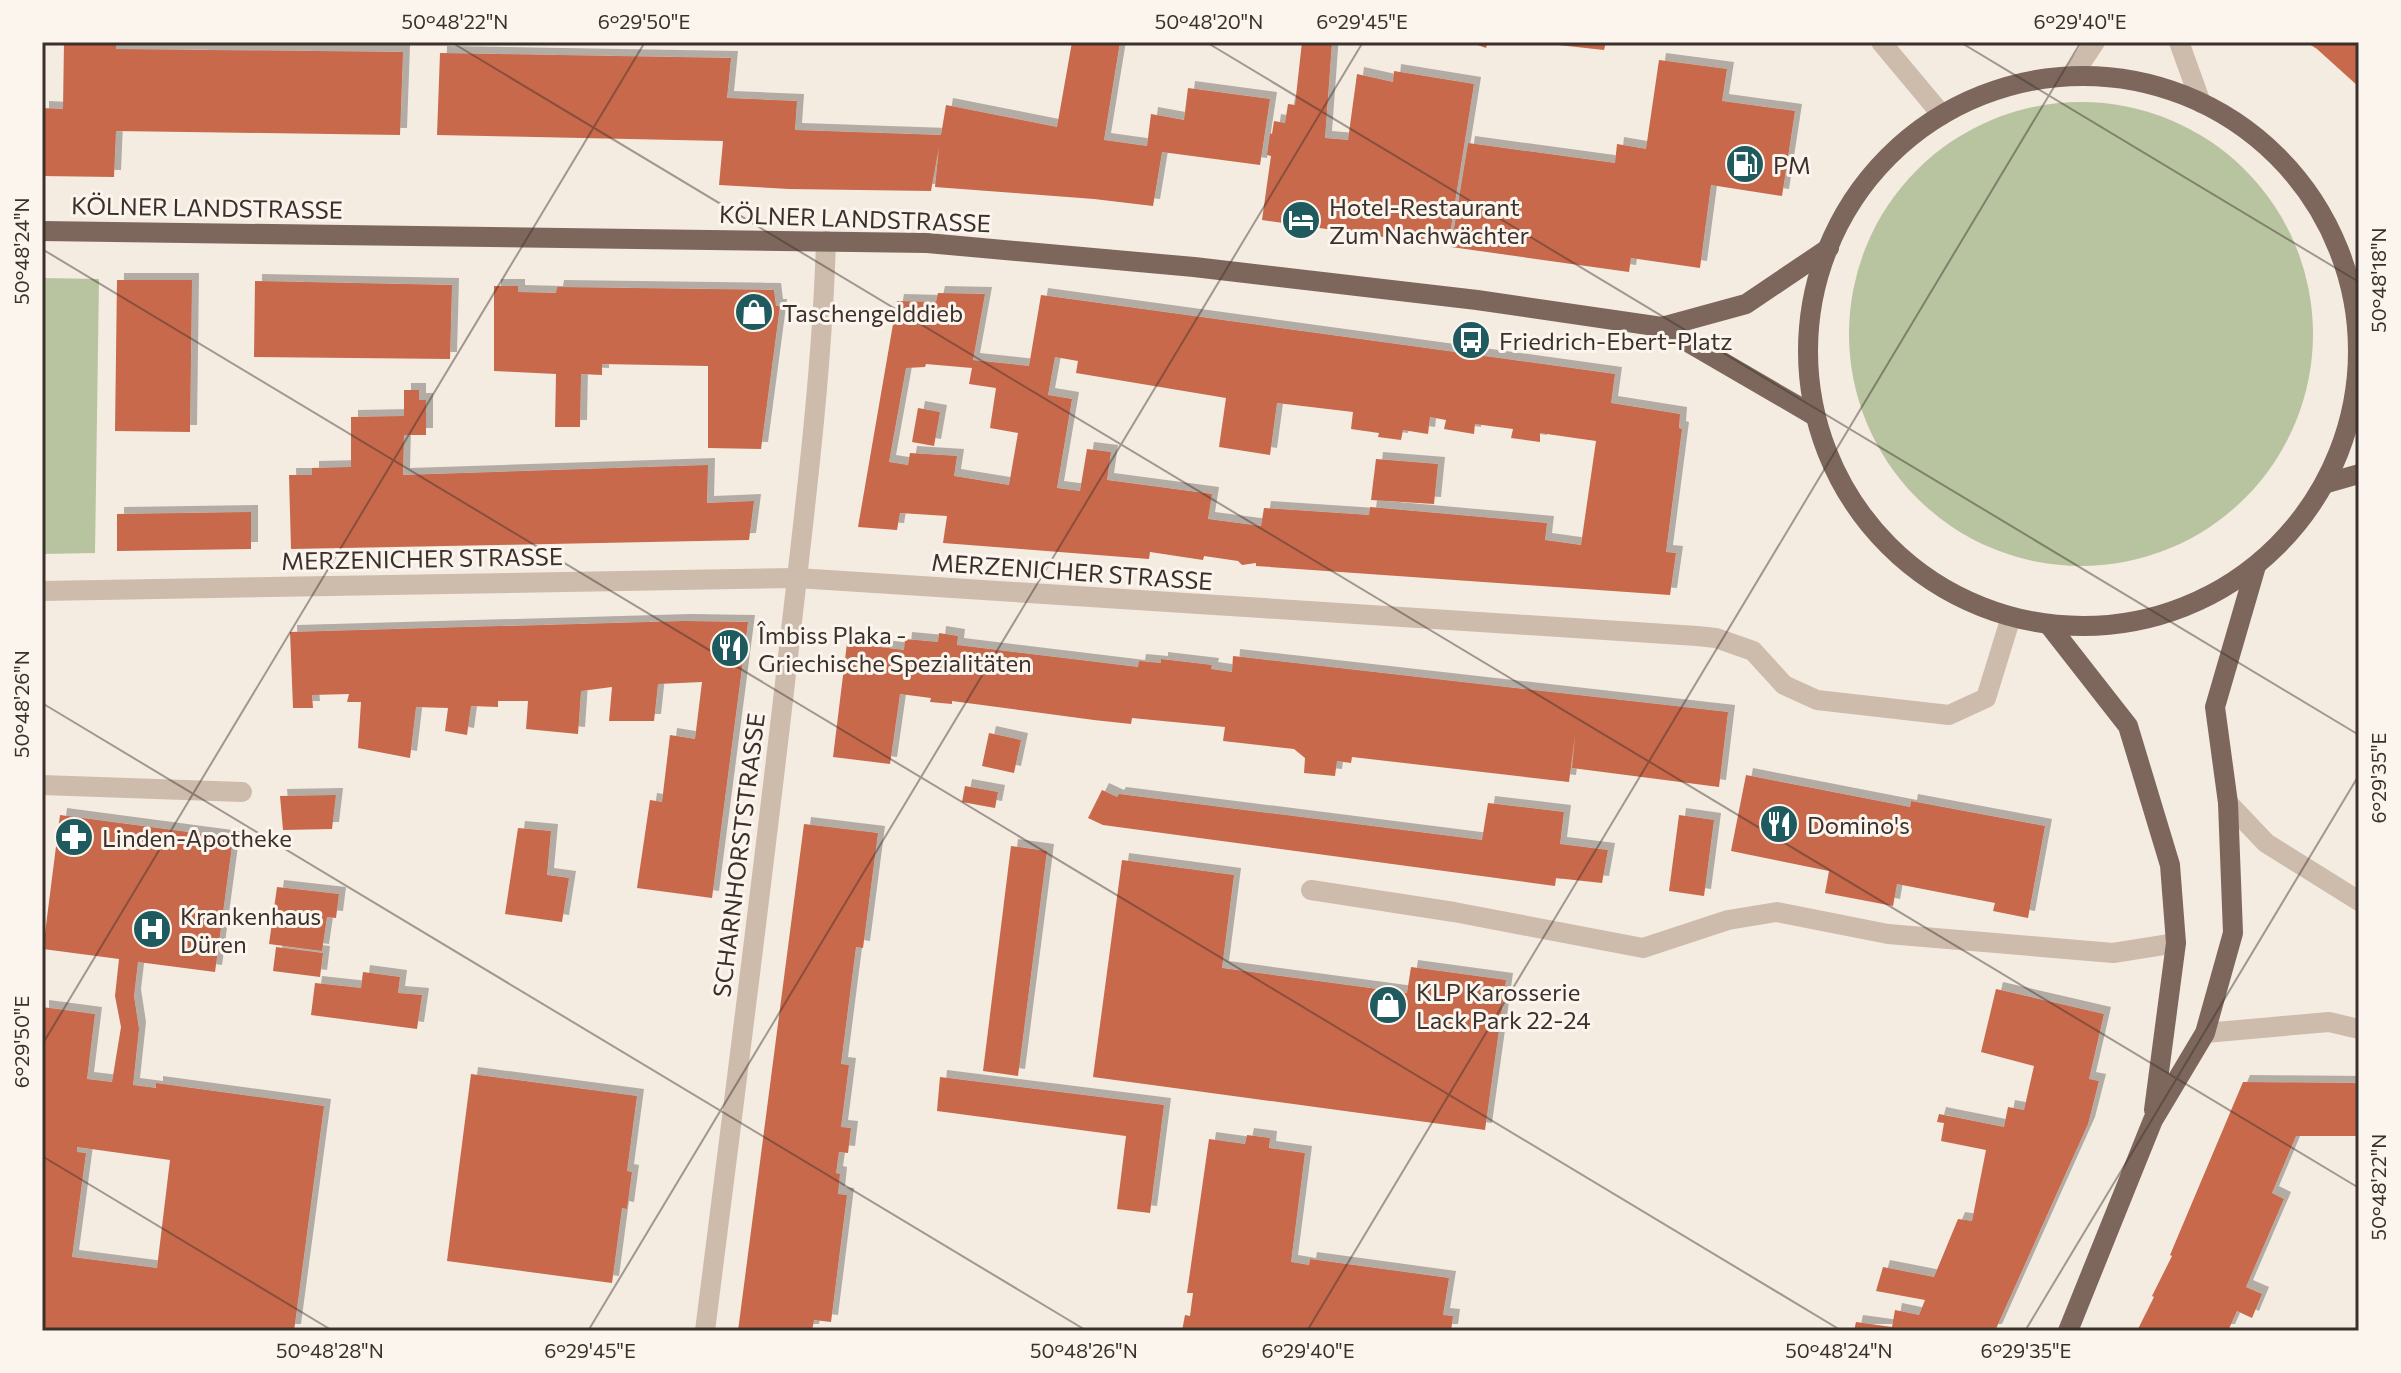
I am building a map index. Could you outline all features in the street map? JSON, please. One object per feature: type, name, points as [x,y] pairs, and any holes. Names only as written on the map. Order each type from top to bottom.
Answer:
[{"type":"main road","points":[[2075,72],[2134,80],[2201,103],[2263,141],[2312,195],[2346,263],[2359,331],[2353,412],[2324,484],[2295,529],[2256,566],[2185,608],[2114,627],[2049,625],[2011,617],[1940,587],[1877,537],[1836,477],[1815,416],[1807,361],[1811,302],[1829,248],[1856,196],[1902,146],[1942,115],[2001,85],[2075,72]]},
{"type":"main road","name":"KÖLNER LANDSTRASSE","points":[[42,231],[927,243],[1194,267],[1477,300],[1662,327],[1815,416]]},
{"type":"main road","name":"KÖLNER LANDSTRASSE","points":[[1662,327],[1746,304],[1829,248]]},
{"type":"main road","points":[[2324,484],[2359,474]]},
{"type":"main road","points":[[2068,1331],[2153,1120],[2205,1033],[2233,933],[2228,803],[2215,707],[2256,566]]},
{"type":"main road","points":[[2049,625],[2128,726],[2170,865],[2176,943],[2153,1120]]},
{"type":"street","points":[[2075,72],[2095,42]]},
{"type":"street","points":[[2179,42],[2201,103]]},
{"type":"street","points":[[1875,43],[1942,115]]},
{"type":"street","name":"SCHARNHORSTSTRASSE","points":[[705,1331],[797,578],[824,317],[826,241]]},
{"type":"street","name":"MERZENICHER STRASSE","points":[[42,591],[797,578],[1697,636],[1721,639],[1753,651],[1784,685],[1817,700],[1949,715],[1986,698],[2011,617]]},
{"type":"street","points":[[42,785],[242,792]]},
{"type":"street","points":[[2228,803],[2266,843],[2359,901]]},
{"type":"street","points":[[1311,890],[1454,912],[1643,948],[1728,920],[1777,912],[1888,934],[2113,953],[2176,943]]},
{"type":"street","points":[[2205,1033],[2329,1022],[2359,1029]]},
{"type":"green space","points":[[2081,102],[2126,106],[2170,119],[2210,141],[2245,170],[2274,205],[2296,245],[2309,289],[2313,334],[2309,379],[2296,423],[2274,463],[2245,498],[2210,527],[2170,549],[2126,562],[2081,566],[2036,562],[1992,549],[1952,527],[1917,498],[1888,463],[1866,423],[1853,379],[1849,334],[1853,289],[1866,245],[1888,205],[1917,170],[1952,141],[1992,119],[2036,106]]},
{"type":"green space","points":[[42,278],[99,279],[95,553],[42,554]]},
{"type":"building","points":[[64,42],[116,42],[116,49],[403,52],[400,135],[116,131],[114,177],[42,176],[42,108],[63,109]]},
{"type":"building","points":[[1072,42],[1120,42],[1104,140],[1147,146],[1151,114],[1184,120],[1188,88],[1270,99],[1260,165],[1162,152],[1153,206],[935,187],[939,147],[931,191],[789,189],[719,185],[723,141],[437,135],[440,53],[731,58],[727,98],[797,101],[795,130],[941,135],[946,105],[1057,127]]},
{"type":"building","points":[[1302,42],[1332,42],[1325,138],[1348,140],[1357,74],[1393,82],[1394,71],[1474,84],[1448,246],[1262,220],[1271,156],[1267,155],[1270,133],[1274,121],[1285,123],[1288,104],[1295,105]]},
{"type":"building","points":[[1469,42],[1488,42],[1486,48]]},
{"type":"building","points":[[1549,42],[1606,42],[1604,50]]},
{"type":"building","points":[[2306,42],[2359,42],[2359,87],[2317,49]]},
{"type":"building","points":[[1659,60],[1727,69],[1722,101],[1795,111],[1782,196],[1711,185],[1700,268],[1631,258],[1629,272],[1451,247],[1468,143],[1615,163],[1617,144],[1646,149]]},
{"type":"building","points":[[117,280],[192,280],[190,432],[115,431]]},
{"type":"building","points":[[255,281],[452,285],[450,359],[254,357]]},
{"type":"building","points":[[494,286],[518,286],[518,292],[556,293],[557,287],[774,290],[776,306],[780,306],[761,449],[708,448],[708,366],[602,364],[602,375],[581,374],[580,427],[555,427],[556,374],[494,371]]},
{"type":"building","points":[[938,293],[985,294],[973,360],[1029,366],[1041,295],[1615,374],[1611,403],[1680,414],[1679,428],[1682,429],[1666,552],[1676,553],[1670,595],[1256,566],[1256,563],[1242,565],[1238,561],[1204,556],[1203,560],[1150,552],[1149,559],[943,543],[947,516],[900,513],[897,530],[858,527],[897,301],[936,302]],"holes":[[[1055,357],[1078,361],[1076,373],[1226,398],[1219,447],[1270,455],[1277,403],[1353,412],[1351,429],[1401,440],[1403,430],[1428,434],[1430,417],[1446,420],[1444,429],[1474,434],[1475,424],[1513,429],[1511,438],[1540,442],[1540,433],[1596,441],[1581,545],[1545,540],[1547,523],[1370,507],[1369,515],[1264,508],[1261,526],[1208,519],[1212,494],[1107,480],[1111,452],[1087,449],[1080,491],[1057,488],[1072,399],[1048,395]],[[926,364],[972,368],[969,384],[996,388],[990,428],[1018,433],[1009,485],[954,476],[957,456],[910,453],[908,465],[889,462],[906,368],[925,367]]]},
{"type":"building","points":[[404,390],[419,390],[419,400],[426,400],[426,435],[404,435],[403,475],[708,465],[707,503],[754,501],[749,540],[291,549],[289,475],[312,475],[312,468],[351,467],[351,417],[404,416]]},
{"type":"building","points":[[918,408],[940,412],[934,446],[912,442]]},
{"type":"building","points":[[1376,459],[1438,464],[1434,504],[1371,500]]},
{"type":"building","points":[[251,512],[251,549],[117,551],[117,514]]},
{"type":"building","points":[[748,622],[712,898],[637,888],[650,800],[662,802],[670,735],[695,739],[702,682],[658,684],[654,721],[609,721],[612,687],[581,691],[578,734],[526,729],[528,701],[498,701],[498,707],[471,706],[467,735],[445,731],[448,708],[416,707],[410,758],[358,748],[361,702],[347,702],[349,694],[312,695],[313,708],[293,708],[290,632]]},
{"type":"building","points":[[939,633],[958,636],[957,645],[1138,667],[1139,661],[1161,663],[1161,659],[1212,665],[1211,669],[1232,672],[1233,656],[1728,712],[1719,787],[1572,768],[1575,735],[1569,782],[1352,757],[1351,763],[1337,761],[1335,776],[1304,773],[1305,758],[1294,749],[1223,741],[1225,727],[1132,718],[1131,724],[952,701],[952,704],[930,702],[931,698],[900,694],[890,764],[833,757],[847,643],[904,650],[905,639],[938,642]]},
{"type":"building","points":[[989,733],[1021,740],[1014,773],[982,766]]},
{"type":"building","points":[[1746,775],[1910,807],[1911,801],[2045,826],[2028,918],[1993,911],[1995,903],[1897,884],[1893,906],[1825,893],[1829,871],[1731,851]]},
{"type":"building","points":[[965,786],[998,792],[995,808],[962,802]]},
{"type":"building","points":[[1102,790],[1117,797],[1119,794],[1482,840],[1488,803],[1564,812],[1560,844],[1608,850],[1602,883],[1556,878],[1555,886],[1103,825],[1088,818]]},
{"type":"building","points":[[336,795],[332,829],[283,830],[280,796]]},
{"type":"building","points":[[60,815],[233,838],[215,972],[138,962],[134,996],[139,1029],[133,1085],[156,1088],[156,1083],[324,1106],[294,1331],[42,1331],[42,1007],[95,1014],[87,1079],[112,1082],[121,1027],[115,996],[119,959],[43,949]],"holes":[[[77,1147],[170,1160],[157,1268],[72,1257],[86,1153],[77,1152]]]},
{"type":"building","points":[[1679,815],[1714,820],[1704,896],[1669,891]]},
{"type":"building","points":[[804,824],[878,833],[863,948],[856,947],[841,1064],[849,1065],[841,1127],[851,1128],[848,1153],[839,1152],[836,1173],[840,1174],[838,1194],[847,1195],[831,1322],[814,1320],[812,1331],[738,1331]]},
{"type":"building","points":[[518,828],[551,831],[547,875],[569,878],[562,922],[505,914]]},
{"type":"building","points":[[1011,846],[1047,851],[1018,1076],[983,1071]]},
{"type":"building","points":[[1122,860],[1234,875],[1222,968],[1407,993],[1411,967],[1506,980],[1485,1130],[1093,1077]]},
{"type":"building","points":[[277,887],[339,894],[336,918],[327,917],[322,951],[269,944]]},
{"type":"building","points":[[276,947],[323,953],[320,977],[273,971]]},
{"type":"building","points":[[363,972],[400,977],[398,993],[422,995],[417,1029],[311,1015],[315,983],[361,988]]},
{"type":"building","points":[[1996,989],[2104,1014],[2089,1079],[2099,1081],[2088,1124],[1995,1331],[1854,1331],[1856,1322],[1892,1327],[1895,1310],[1919,1315],[1925,1300],[1876,1291],[1883,1267],[1934,1277],[1958,1219],[1972,1221],[1986,1150],[1941,1141],[1944,1123],[1937,1122],[1939,1114],[2004,1127],[2008,1107],[2024,1110],[2034,1066],[1981,1052]]},
{"type":"building","points":[[471,1074],[637,1096],[627,1171],[632,1172],[627,1209],[622,1208],[612,1283],[447,1261]]},
{"type":"building","points":[[940,1077],[1164,1105],[1150,1213],[1117,1209],[1126,1136],[937,1111]]},
{"type":"building","points":[[2243,1082],[2359,1083],[2359,1136],[2296,1136],[2272,1193],[2284,1199],[2246,1287],[2262,1294],[2252,1318],[2237,1311],[2228,1331],[2137,1331],[2172,1256]]},
{"type":"building","points":[[1247,1135],[1270,1138],[1269,1148],[1305,1153],[1291,1262],[1309,1265],[1310,1259],[1449,1278],[1443,1315],[1453,1316],[1451,1331],[1182,1331],[1185,1315],[1190,1316],[1193,1293],[1187,1293],[1209,1139],[1245,1144]]},
{"type":"place","name":"PM","points":[[1745,164]]},
{"type":"place","name":"Hotel-Restaurant Zum Nachwächter","points":[[1301,220]]},
{"type":"place","name":"Taschengelddieb","points":[[754,312]]},
{"type":"place","name":"Friedrich-Ebert-Platz","points":[[1471,340]]},
{"type":"place","name":"Îmbiss Plaka - Griechische Spezialitäten","points":[[730,648]]},
{"type":"place","name":"Domino's","points":[[1779,824]]},
{"type":"place","name":"Linden-Apotheke","points":[[74,837]]},
{"type":"place","name":"Krankenhaus Düren","points":[[152,929]]},
{"type":"place","name":"KLP Karosserie Lack Park 22-24","points":[[1388,1005]]}]
